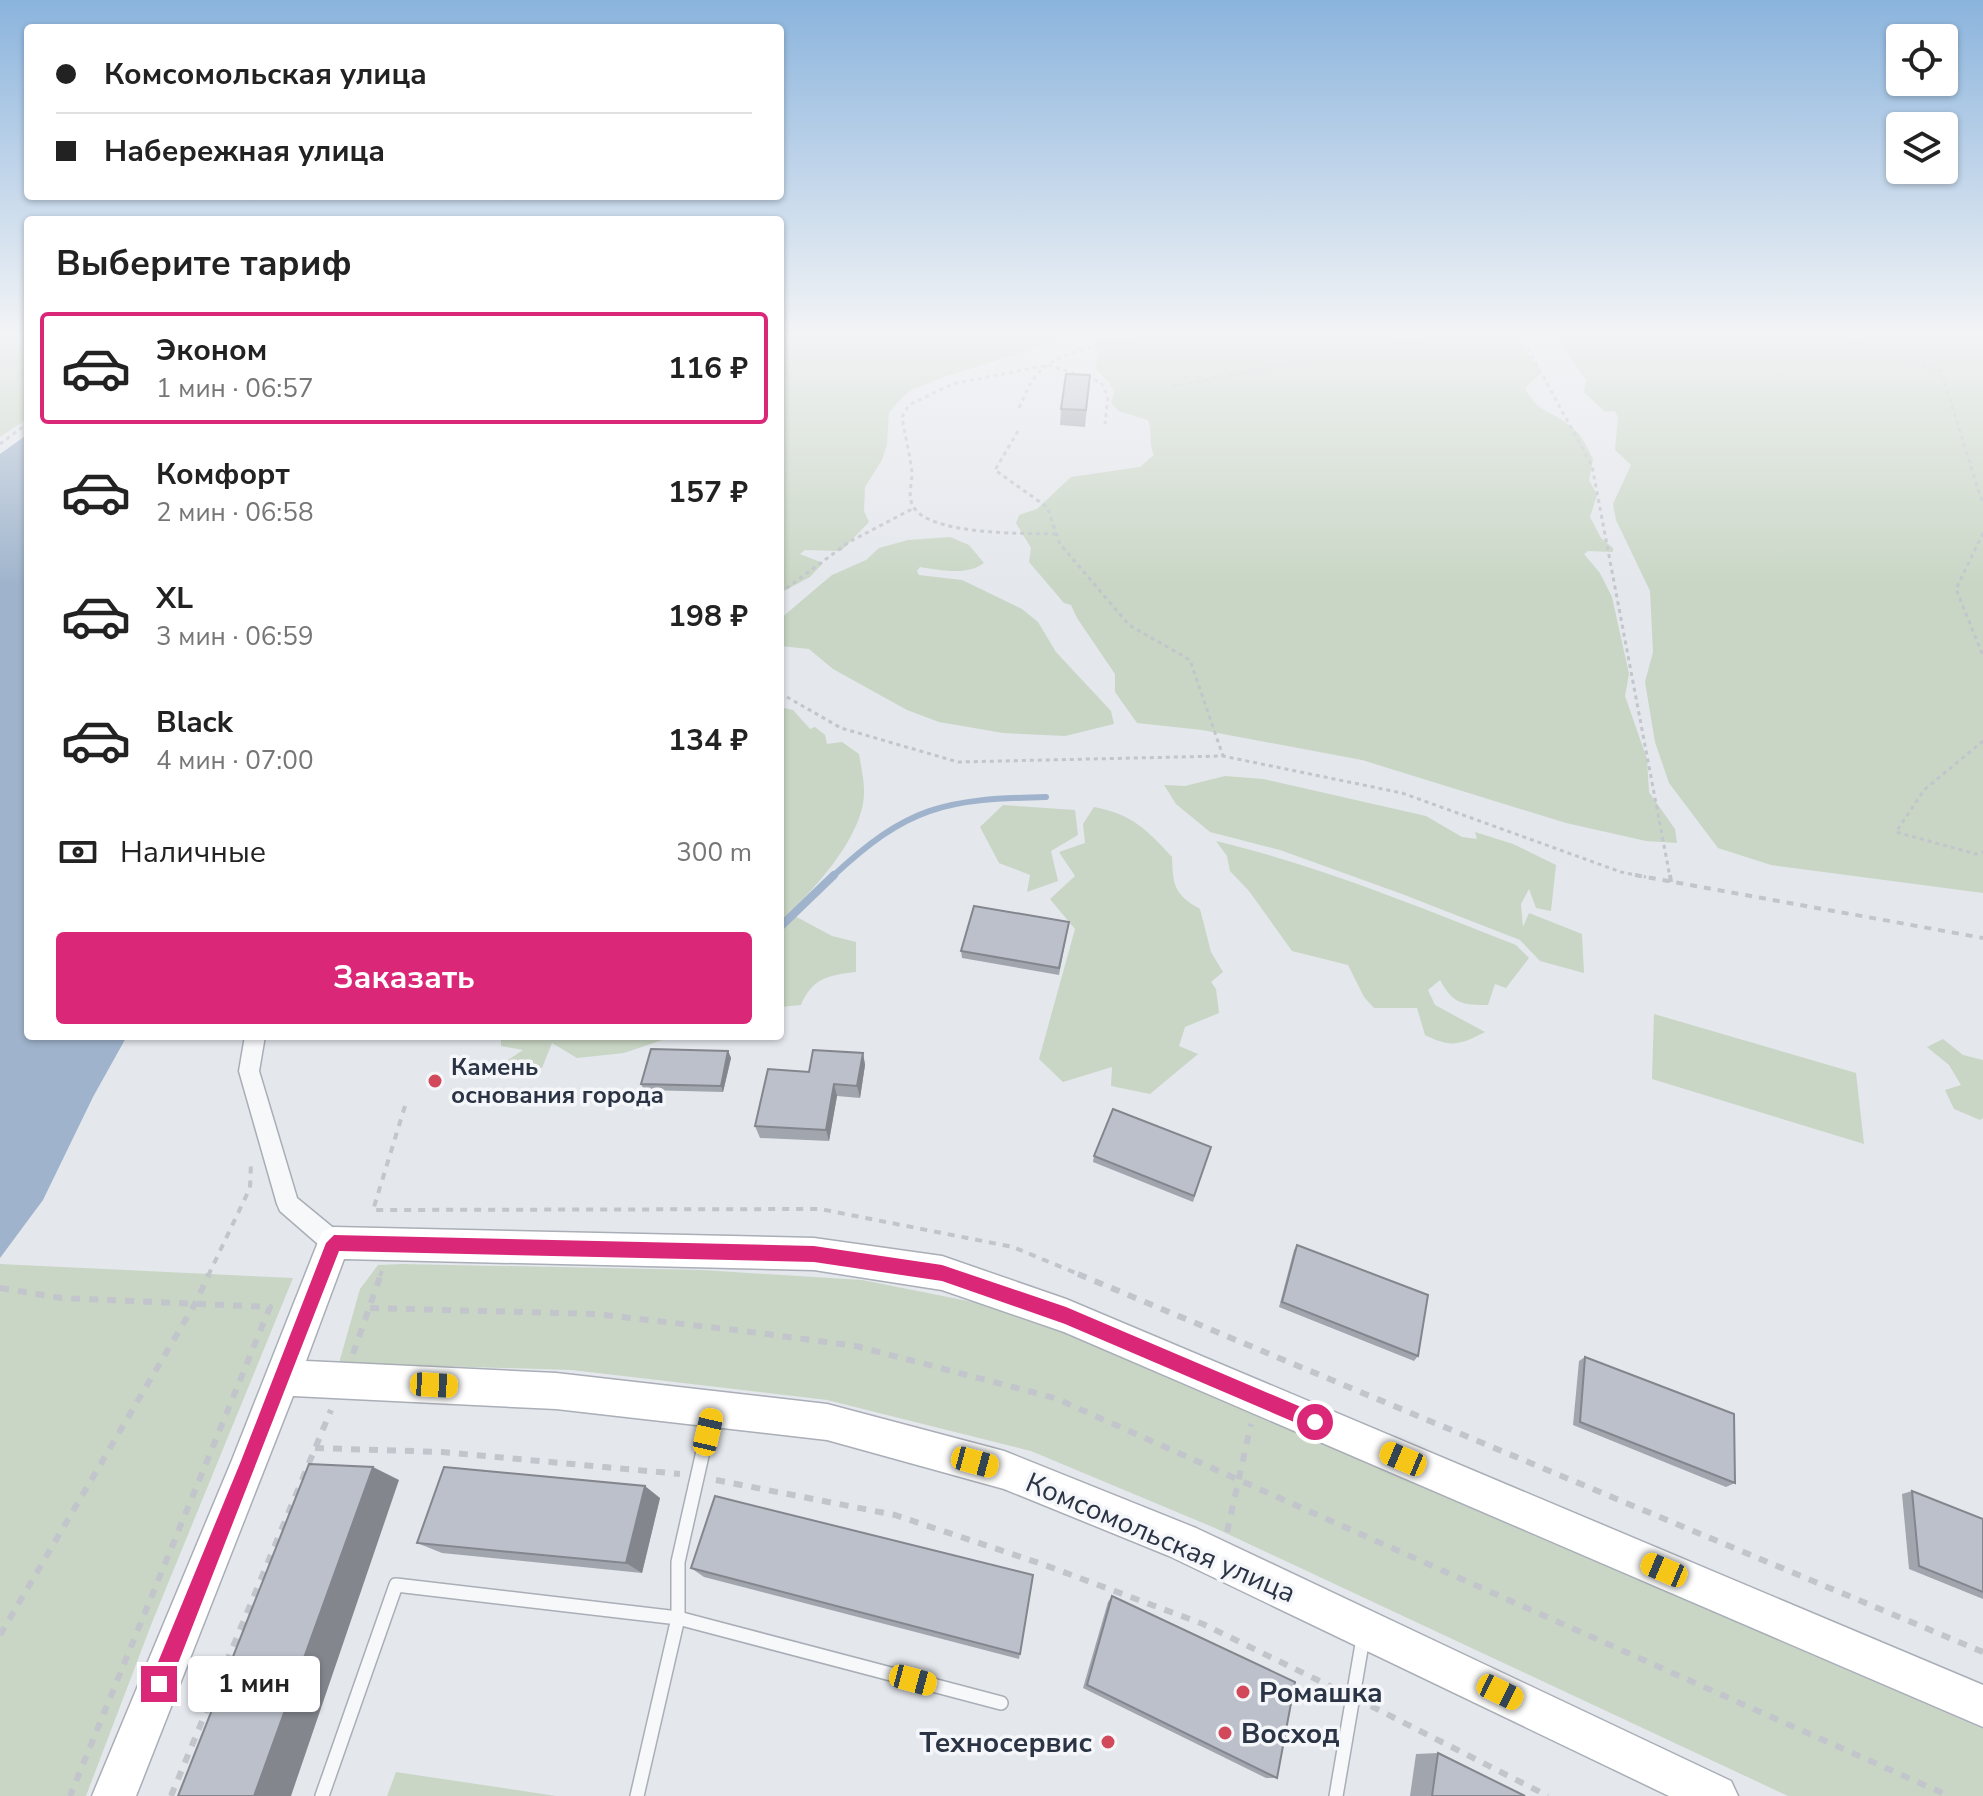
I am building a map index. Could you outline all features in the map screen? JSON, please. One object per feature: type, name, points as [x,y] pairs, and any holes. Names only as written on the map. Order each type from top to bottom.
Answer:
[{"type":"street","points":[[254,1040],[249,1071],[288,1204],[334,1243],[814,1254],[942,1273],[1066,1316],[1983,1706]]},
{"type":"street","points":[[114,1796],[334,1243]]},
{"type":"street","name":"Комсомольская улица","points":[[282,1378],[556,1391],[827,1422],[1004,1470],[1182,1542],[1716,1796]]},
{"type":"lane","points":[[637,1796],[678,1618],[678,1562],[713,1410]]},
{"type":"lane","points":[[322,1796],[396,1585],[678,1618],[1001,1703]]},
{"type":"lane","points":[[1336,1796],[1364,1627]]},
{"type":"path","points":[[902,418],[914,508],[924,519],[968,528],[1056,534]]},
{"type":"path","points":[[1105,424],[1106,418]]},
{"type":"path","points":[[1566,418],[1592,466],[1671,882]]},
{"type":"path","points":[[1956,418],[1983,505]]},
{"type":"path","points":[[0,444],[24,426]]},
{"type":"path","points":[[1018,431],[995,470],[1047,507],[1060,544],[1129,625],[1190,660],[1223,756]]},
{"type":"path","points":[[784,590],[849,542],[914,508]]},
{"type":"path","points":[[1983,533],[1956,589],[1983,656]]},
{"type":"path","points":[[784,695],[841,728],[958,762],[1223,756],[1402,793],[1621,872],[1983,938]]},
{"type":"path","points":[[1983,741],[1924,790],[1896,832],[1976,854],[1983,852]]},
{"type":"path","points":[[373,1210],[405,1106]]},
{"type":"path","points":[[0,1635],[196,1302],[250,1188]]},
{"type":"path","points":[[171,1796],[343,1381],[404,1209]]},
{"type":"path","points":[[0,1288],[62,1298],[270,1307],[70,1796]]},
{"type":"path","points":[[370,1308],[595,1314],[856,1346],[1055,1398],[1949,1796]]},
{"type":"path","points":[[1227,1534],[1254,1413]]},
{"type":"path","points":[[315,1448],[442,1452],[652,1469],[895,1515],[1042,1564],[1203,1624],[1548,1796]]},
{"type":"green space","points":[[0,418],[24,418],[24,421],[0,437]]},
{"type":"green space","points":[[784,418],[889,418],[887,444],[882,460],[865,487],[864,511],[869,522],[841,551],[805,550],[800,554],[823,563],[810,577],[784,591]]},
{"type":"green space","points":[[1141,418],[1557,418],[1568,424],[1583,440],[1593,459],[1589,480],[1597,495],[1590,517],[1601,538],[1613,548],[1613,552],[1588,551],[1584,554],[1600,573],[1612,597],[1629,674],[1625,696],[1647,759],[1649,792],[1675,829],[1677,843],[1646,841],[1566,823],[1362,760],[1202,730],[1137,723],[1115,692],[1115,674],[1071,605],[1064,603],[1029,562],[1031,548],[1016,523],[1019,515],[1037,509],[1071,477],[1140,467],[1154,455],[1148,420]]},
{"type":"green space","points":[[1618,418],[1983,418],[1983,893],[1771,865],[1718,848],[1669,783],[1655,742],[1645,682],[1653,652],[1650,591],[1616,520],[1613,504],[1631,465],[1615,450]]},
{"type":"green space","points":[[950,537],[969,545],[984,563],[962,571],[920,567],[917,571],[919,575],[962,580],[1022,609],[1038,622],[1056,652],[1111,711],[1114,724],[1065,736],[1003,733],[939,722],[907,710],[833,669],[809,649],[784,646],[784,616],[832,575],[866,560],[879,548],[908,540]]},
{"type":"green space","points":[[784,708],[793,710],[810,729],[815,727],[825,735],[827,744],[842,742],[859,754],[863,777],[862,809],[856,827],[834,863],[784,919]]},
{"type":"green space","points":[[1225,776],[1263,779],[1426,816],[1462,837],[1477,839],[1475,832],[1513,844],[1556,865],[1551,911],[1536,908],[1529,889],[1521,904],[1523,927],[1529,913],[1582,934],[1584,973],[1540,961],[1520,940],[1402,894],[1280,850],[1210,832],[1176,804],[1164,785],[1185,786]]},
{"type":"green space","points":[[1003,805],[1075,810],[1078,835],[1051,851],[1058,881],[1027,892],[1030,875],[999,863],[980,827]]},
{"type":"green space","points":[[1094,807],[1119,814],[1138,824],[1172,857],[1177,888],[1185,899],[1200,909],[1211,952],[1223,972],[1211,982],[1216,989],[1219,1013],[1185,1027],[1179,1046],[1198,1054],[1150,1094],[1111,1086],[1112,1067],[1063,1082],[1039,1059],[1075,929],[1050,899],[1075,876],[1059,852],[1085,843],[1083,824]]},
{"type":"green space","points":[[1216,841],[1292,862],[1405,902],[1516,945],[1529,958],[1506,988],[1495,984],[1488,1005],[1459,1002],[1440,980],[1428,990],[1435,1005],[1485,1032],[1455,1043],[1434,1039],[1425,1035],[1417,1008],[1374,1008],[1364,997],[1348,965],[1292,951],[1249,891],[1230,871],[1227,856]]},
{"type":"green space","points":[[793,915],[832,936],[856,942],[856,972],[822,980],[810,989],[801,1005],[784,1007],[784,923]]},
{"type":"green space","points":[[1654,1014],[1856,1073],[1864,1144],[1652,1079]]},
{"type":"green space","points":[[1943,1039],[1963,1055],[1983,1060],[1983,1118],[1980,1120],[1954,1109],[1945,1090],[1961,1085],[1949,1065],[1927,1047]]},
{"type":"green space","points":[[501,1040],[662,1040],[624,1053],[577,1058],[552,1043],[542,1068],[497,1076],[493,1064],[505,1062],[523,1050],[501,1046]]},
{"type":"green space","points":[[0,1264],[293,1278],[151,1625],[86,1796],[0,1796]]},
{"type":"green space","points":[[378,1265],[702,1270],[862,1280],[988,1305],[1082,1338],[1983,1729],[1983,1796],[1788,1796],[1215,1528],[1031,1451],[827,1400],[572,1370],[339,1363],[360,1289]]},
{"type":"green space","points":[[396,1772],[556,1796],[387,1796]]},
{"type":"water","points":[[24,437],[24,1040],[125,1040],[43,1200],[0,1258],[0,454]]},
{"type":"building","points":[[974,906],[1069,922],[1059,968],[961,951]]},
{"type":"building","points":[[651,1049],[728,1051],[721,1086],[641,1084]]},
{"type":"building","points":[[813,1050],[863,1053],[857,1086],[834,1084],[826,1130],[755,1126],[768,1069],[809,1072]]},
{"type":"building","points":[[1113,1109],[1211,1147],[1194,1196],[1094,1156]]},
{"type":"building","points":[[1297,1245],[1428,1295],[1418,1356],[1282,1302]]},
{"type":"building","points":[[1585,1357],[1734,1414],[1735,1483],[1580,1422]]},
{"type":"building","points":[[309,1464],[373,1467],[254,1796],[178,1796]]},
{"type":"building","points":[[444,1467],[645,1486],[626,1563],[417,1543]]},
{"type":"building","points":[[1912,1491],[1983,1519],[1983,1592],[1919,1566]]},
{"type":"building","points":[[715,1496],[1033,1575],[1020,1654],[691,1568]]},
{"type":"building","name":"Восход","points":[[1112,1596],[1295,1682],[1277,1778],[1087,1685]]},
{"type":"building","points":[[1438,1753],[1525,1796],[1432,1796]]},
{"type":"waterway","points":[[832,877],[883,835],[929,811],[980,800],[1046,797]]},
{"type":"waterway","points":[[784,923],[834,875]]},
{"type":"place","name":"Камень основания города","points":[[435,1081]]},
{"type":"place","name":"Ромашка","points":[[1243,1692]]},
{"type":"place","name":"Восход","points":[[1225,1733]]},
{"type":"place","name":"Техносервис","points":[[1108,1742]]},
{"type":"route","points":[[159,1684],[334,1243],[814,1254],[942,1273],[1066,1316],[1315,1422]]}]
